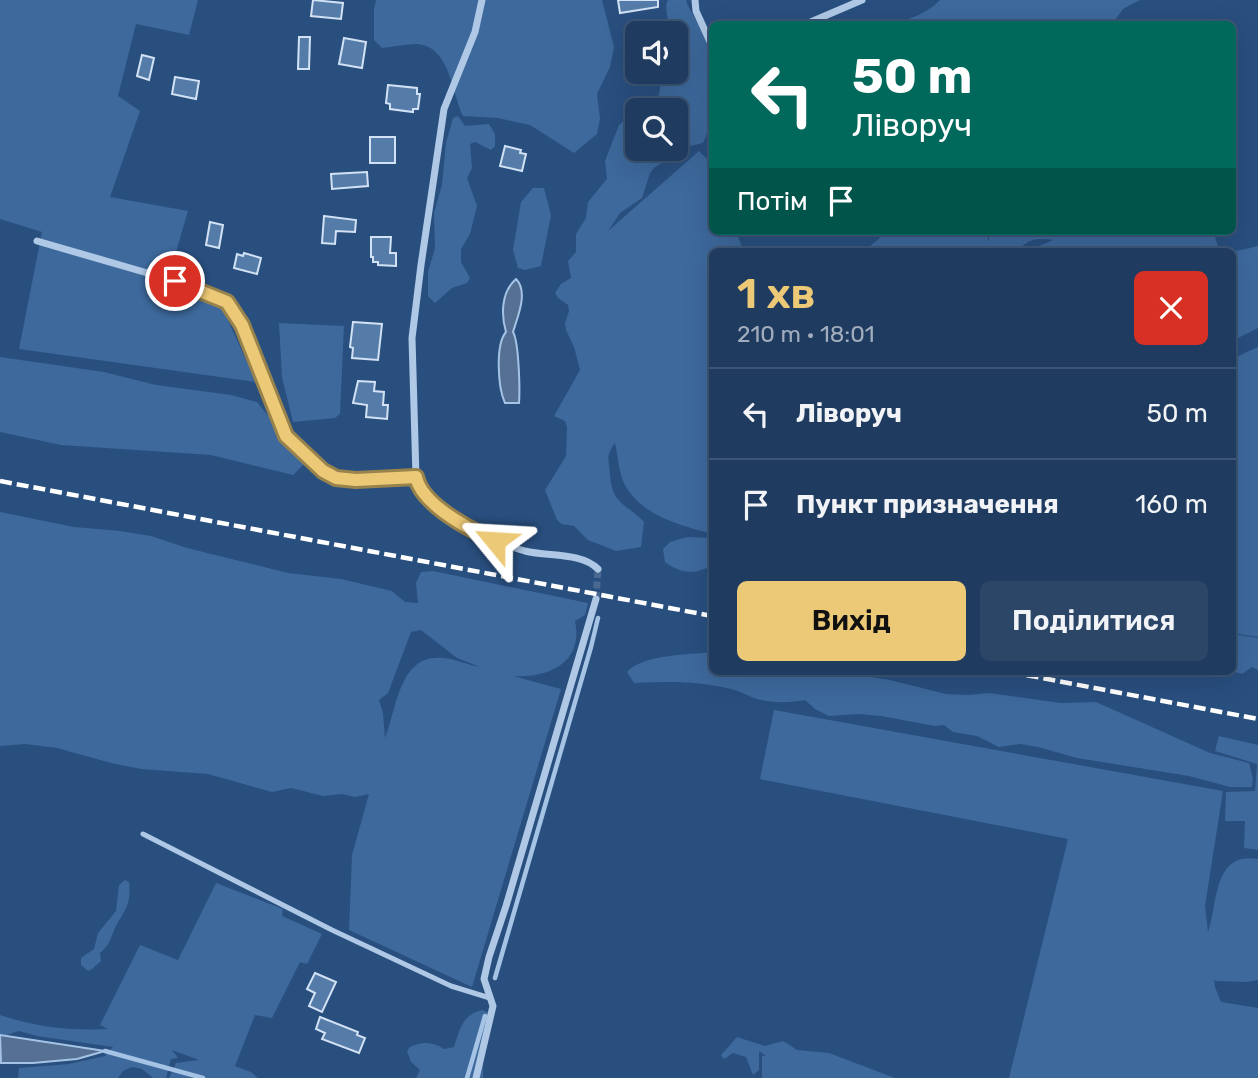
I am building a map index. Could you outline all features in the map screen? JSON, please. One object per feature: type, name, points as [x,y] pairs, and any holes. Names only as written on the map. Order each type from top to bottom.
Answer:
[{"type":"street","points":[[482,0],[475,32],[444,109],[422,252],[412,338],[416,477],[419,490],[468,529],[528,551],[590,561],[598,569]]},
{"type":"street","points":[[695,0],[696,11],[709,39]]},
{"type":"street","points":[[813,21],[862,0]]},
{"type":"street","points":[[37,241],[175,281],[227,302],[242,325],[286,436],[323,471],[336,478],[356,480],[416,477]]},
{"type":"street","points":[[476,1078],[493,1006],[484,979],[489,957],[596,599]]},
{"type":"lane","points":[[143,834],[403,964],[451,986],[490,998]]},
{"type":"shaded area","points":[[0,0],[198,0],[189,35],[136,24],[118,96],[140,111],[110,197],[188,211],[166,286],[221,305],[256,382],[19,349],[42,232],[0,219]]},
{"type":"shaded area","points":[[376,0],[602,0],[614,47],[610,67],[597,94],[600,119],[597,134],[574,153],[530,125],[498,118],[463,116],[448,72],[436,52],[427,46],[416,44],[382,48],[374,40]]},
{"type":"shaded area","points":[[668,0],[686,0],[709,49],[709,123],[703,143],[688,146],[688,98],[658,98],[661,84],[688,84],[688,21],[668,21],[666,5]]},
{"type":"shaded area","points":[[940,0],[1140,0],[1123,9],[1114,21],[902,21],[928,10]]},
{"type":"shaded area","points":[[458,116],[465,126],[489,124],[495,134],[495,146],[491,150],[475,142],[470,144],[472,168],[467,178],[477,206],[470,234],[461,249],[461,262],[470,278],[467,283],[452,288],[435,303],[428,296],[428,272],[435,248],[434,213],[442,185],[446,143],[453,118]]},
{"type":"shaded area","points":[[625,120],[625,161],[664,161],[650,173],[642,198],[620,213],[608,231],[699,151],[709,161],[709,235],[738,235],[742,248],[709,248],[709,533],[664,518],[643,506],[626,487],[615,443],[608,458],[613,492],[644,522],[641,547],[616,551],[588,540],[574,526],[562,524],[557,520],[545,490],[566,456],[567,427],[565,421],[554,416],[580,370],[566,330],[568,305],[555,293],[561,284],[571,278],[568,261],[576,252],[576,234],[586,218],[588,202],[607,179],[605,161],[619,125]]},
{"type":"shaded area","points":[[533,188],[544,188],[551,215],[541,266],[525,270],[518,268],[513,250],[521,202]]},
{"type":"shaded area","points":[[883,235],[986,235],[990,242],[988,235],[1214,235],[1219,248],[1034,248],[1053,240],[1042,239],[1033,240],[1020,248],[868,248]]},
{"type":"shaded area","points":[[1258,246],[1258,328],[1236,339],[1236,251]]},
{"type":"shaded area","points":[[516,279],[522,291],[513,332],[518,355],[519,403],[505,403],[499,367],[500,346],[506,332],[503,318],[505,297]]},
{"type":"shaded area","points":[[279,323],[344,326],[340,414],[335,418],[293,422],[282,377]]},
{"type":"shaded area","points":[[1258,347],[1258,637],[1236,634],[1236,357]]},
{"type":"shaded area","points":[[0,357],[104,372],[156,385],[231,395],[257,402],[306,462],[293,475],[211,455],[61,445],[0,432]]},
{"type":"shaded area","points":[[0,512],[74,527],[151,536],[187,548],[288,573],[341,579],[392,591],[405,602],[418,603],[416,583],[421,572],[433,571],[588,603],[585,615],[575,621],[574,648],[561,665],[539,674],[513,676],[561,689],[472,987],[349,930],[352,855],[369,794],[355,797],[342,794],[323,796],[291,788],[272,792],[208,774],[141,769],[57,748],[25,744],[0,746]],"holes":[[[421,630],[457,658],[480,667],[443,658],[428,659],[417,664],[408,673],[385,738],[379,700],[388,693],[411,632]]]},
{"type":"shaded area","points":[[687,537],[709,538],[709,566],[688,572],[665,562],[663,549],[670,542]]},
{"type":"shaded area","points":[[1236,635],[1258,638],[1258,670],[1252,667],[1242,674],[1236,672]]},
{"type":"shaded area","points":[[709,652],[709,675],[858,675],[946,694],[989,693],[1061,703],[1096,702],[1210,753],[1249,763],[1252,787],[1230,787],[1189,776],[1077,758],[1020,744],[999,747],[977,736],[953,732],[944,725],[935,726],[859,714],[829,716],[805,700],[768,701],[719,686],[695,683],[634,683],[627,672],[644,662]]},
{"type":"shaded area","points":[[774,710],[1223,791],[1205,906],[1208,932],[1216,895],[1225,872],[1232,863],[1243,859],[1258,859],[1258,980],[1247,982],[1214,979],[1221,1002],[1258,1008],[1258,1078],[1009,1078],[1068,839],[760,779]]},
{"type":"shaded area","points":[[1219,736],[1258,745],[1258,850],[1244,848],[1245,821],[1225,821],[1226,792],[1255,791],[1257,764],[1215,751]]},
{"type":"shaded area","points":[[125,880],[129,882],[126,909],[109,943],[100,953],[101,961],[88,971],[81,965],[81,958],[94,949],[98,933],[116,911],[119,885]]},
{"type":"shaded area","points":[[216,883],[283,909],[282,916],[322,934],[307,964],[300,962],[272,1018],[255,1015],[235,1066],[258,1078],[169,1078],[176,1063],[199,1060],[172,1050],[178,1058],[171,1059],[166,1078],[153,1078],[142,1069],[132,1067],[123,1071],[118,1078],[18,1078],[19,1068],[69,1064],[105,1056],[113,1047],[19,1031],[4,1036],[0,1034],[0,1015],[53,1027],[108,1029],[100,1025],[140,945],[178,960]]},
{"type":"shaded area","points":[[482,1010],[491,1014],[483,1047],[483,1078],[416,1078],[420,1070],[411,1062],[407,1051],[410,1047],[427,1043],[444,1049],[454,1047],[466,1019]]},
{"type":"shaded area","points":[[0,1035],[105,1051],[77,1059],[1,1063]]},
{"type":"shaded area","points":[[737,1037],[765,1046],[783,1041],[797,1050],[829,1053],[895,1078],[762,1078],[762,1056],[766,1056],[759,1051],[759,1070],[753,1075],[746,1057],[733,1053],[724,1059],[721,1055]]},
{"type":"building","points":[[313,0],[343,3],[341,19],[311,16]]},
{"type":"building","points":[[618,0],[658,0],[658,7],[620,13]]},
{"type":"building","points":[[299,37],[310,37],[309,69],[298,69]]},
{"type":"building","points":[[344,38],[366,42],[362,68],[339,64]]},
{"type":"building","points":[[142,55],[154,58],[149,80],[137,76]]},
{"type":"building","points":[[175,77],[199,81],[196,99],[172,94]]},
{"type":"building","points":[[388,85],[417,88],[417,94],[420,94],[418,109],[413,109],[413,112],[390,109],[390,104],[386,103]]},
{"type":"building","points":[[370,137],[395,137],[395,163],[370,163]]},
{"type":"building","points":[[505,146],[526,154],[522,171],[500,166]]},
{"type":"building","points":[[367,172],[368,186],[332,189],[331,174]]},
{"type":"building","points":[[324,216],[356,220],[355,232],[336,231],[335,244],[322,243]]},
{"type":"building","points":[[210,222],[223,225],[219,248],[206,245]]},
{"type":"building","points":[[371,237],[391,237],[390,253],[396,253],[396,266],[373,262]]},
{"type":"building","points":[[244,253],[261,258],[257,274],[234,268],[237,254],[243,256]]},
{"type":"building","points":[[353,322],[382,324],[378,360],[352,358],[353,348],[350,347]]},
{"type":"building","points":[[358,381],[375,382],[374,391],[384,392],[383,405],[388,405],[387,419],[366,417],[367,405],[353,403]]},
{"type":"building","points":[[315,973],[336,982],[322,1012],[309,1006],[315,993],[307,989]]},
{"type":"building","points":[[320,1017],[358,1032],[357,1035],[365,1038],[359,1053],[322,1039],[325,1033],[316,1029]]},
{"type":"waterway","points":[[495,978],[598,618]]},
{"type":"waterway","points":[[467,1078],[485,1016]]},
{"type":"waterway","points":[[105,1051],[203,1078]]},
{"type":"tunnel","points":[[596,599],[598,569]]},
{"type":"railway","points":[[0,481],[709,615]]},
{"type":"railway","points":[[1026,675],[1258,719]]},
{"type":"route","points":[[175,281],[227,302],[242,325],[286,436],[323,471],[336,478],[356,480],[416,477],[419,490],[432,503],[468,529],[495,541]]}]
